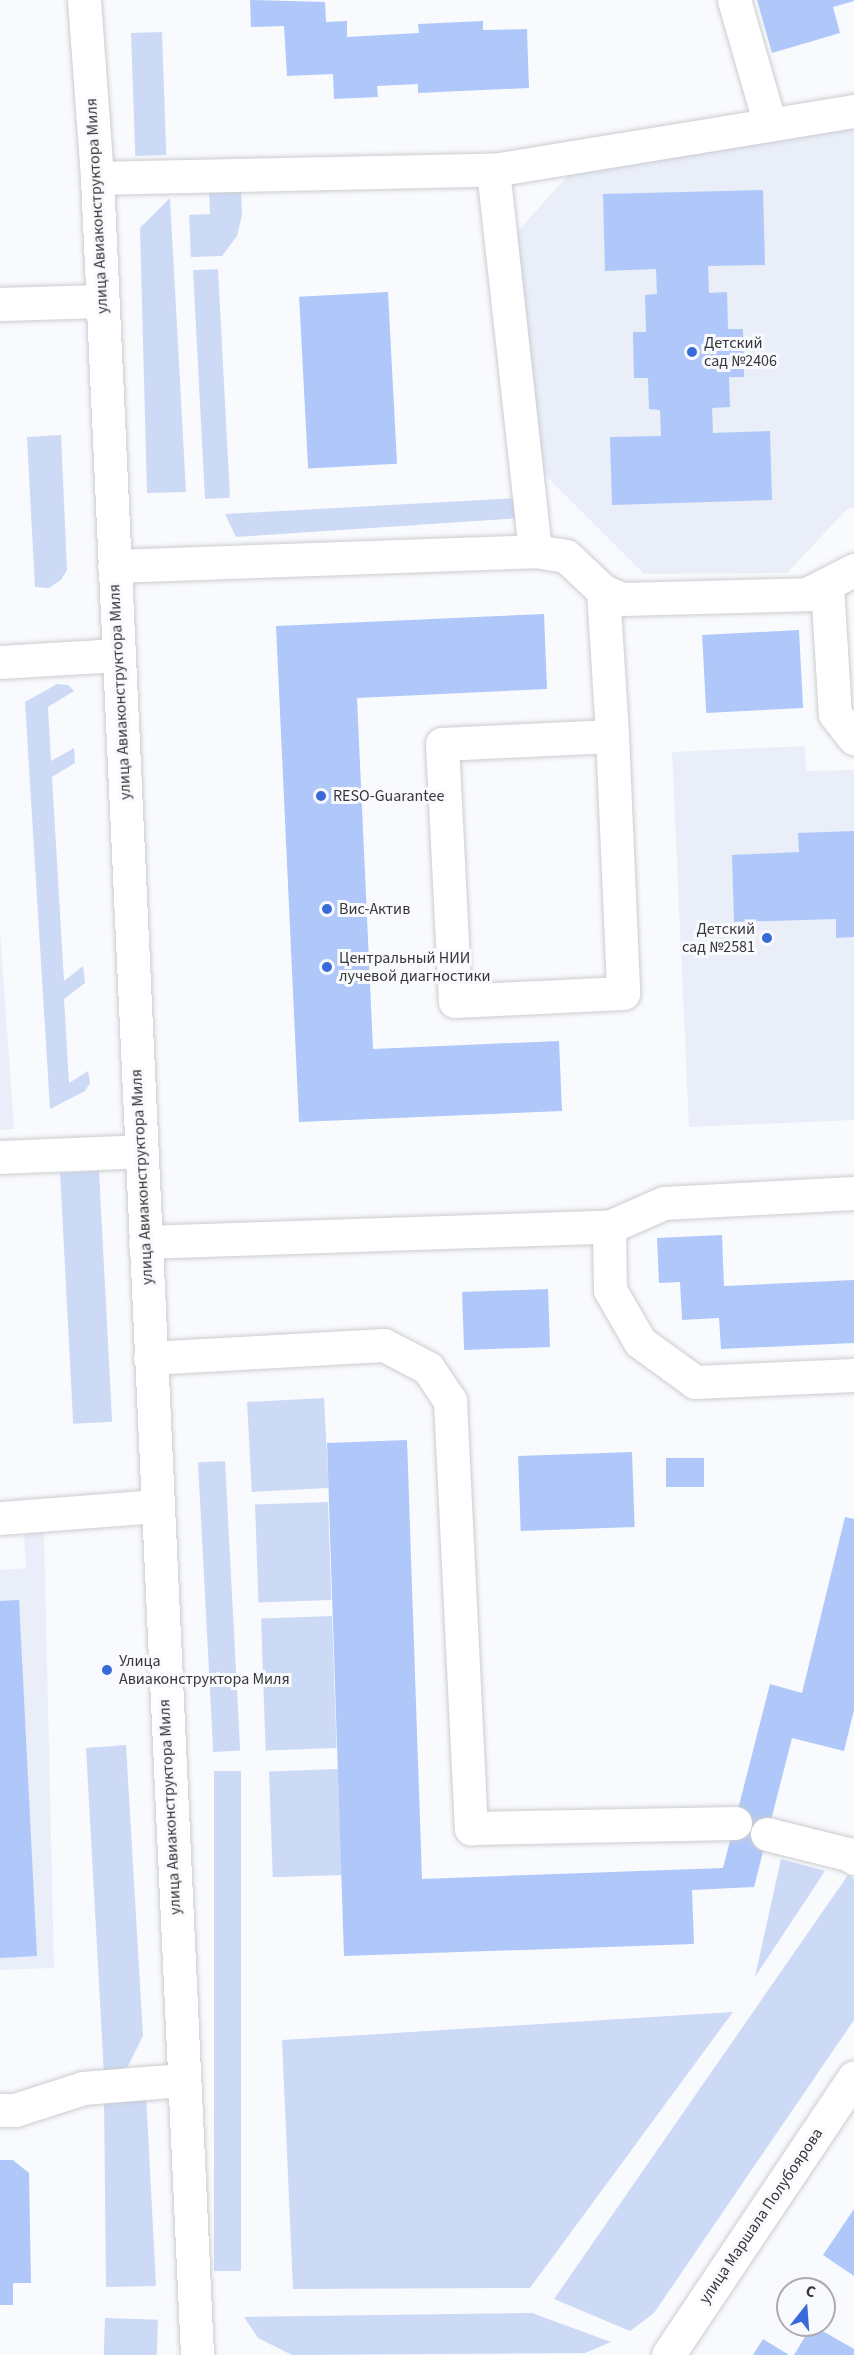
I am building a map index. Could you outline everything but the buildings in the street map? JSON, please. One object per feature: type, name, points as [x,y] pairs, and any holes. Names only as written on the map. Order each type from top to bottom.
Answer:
[{"type":"street","name":"улица Авиаконструктора Миля","points":[[84,0],[97,178],[196,2355]]},
{"type":"street","points":[[734,0],[770,125]]},
{"type":"street","points":[[97,178],[493,170],[854,111]]},
{"type":"street","points":[[493,170],[535,551]]},
{"type":"street","points":[[0,304],[102,301]]},
{"type":"street","points":[[114,566],[535,551],[566,556],[603,591],[622,599],[807,594],[840,578],[835,714],[854,738]]},
{"type":"street","points":[[603,591],[612,736],[623,993],[455,1001],[442,744],[612,736]]},
{"type":"street","points":[[0,663],[118,655]]},
{"type":"street","points":[[0,1157],[141,1151]]},
{"type":"street","points":[[145,1242],[609,1227],[664,1203],[854,1193]]},
{"type":"street","points":[[609,1227],[610,1290],[640,1342],[695,1382],[854,1375]]},
{"type":"street","points":[[150,1358],[384,1345],[428,1368],[450,1401],[471,1828],[735,1824]]},
{"type":"street","points":[[0,1518],[157,1506]]},
{"type":"street","points":[[767,1833],[848,1854],[854,1858]]},
{"type":"street","name":"улица Маршала Полубоярова","points":[[682,2350],[854,2077]]},
{"type":"street","points":[[20,2098],[83,2088],[182,2080]]},
{"type":"shaded area","points":[[162,32],[166,155],[135,156],[131,33]]},
{"type":"shaded area","name":"Детский сад №2406","points":[[854,123],[854,507],[847,509],[787,573],[644,574],[542,472],[517,232],[581,161]]},
{"type":"shaded area","points":[[241,187],[242,215],[237,236],[222,256],[191,257],[189,215],[210,214],[209,188]]},
{"type":"shaded area","points":[[170,198],[186,492],[147,493],[140,228]]},
{"type":"shaded area","points":[[218,269],[230,498],[205,499],[193,270]]},
{"type":"shaded area","points":[[61,435],[67,570],[61,580],[49,588],[35,587],[27,437]]},
{"type":"shaded area","points":[[519,498],[520,518],[236,537],[225,514]]},
{"type":"shaded area","points":[[57,684],[68,685],[74,691],[48,707],[51,761],[74,748],[75,763],[52,777],[64,981],[83,966],[85,983],[64,999],[69,1083],[88,1071],[90,1083],[85,1091],[50,1109],[25,702]]},
{"type":"shaded area","name":"Детский сад №2581","points":[[805,746],[806,771],[854,770],[854,1120],[689,1127],[672,752]]},
{"type":"shaded area","points":[[0,930],[14,1129],[0,1130]]},
{"type":"shaded area","points":[[99,1171],[112,1422],[73,1424],[60,1173]]},
{"type":"shaded area","points":[[324,1398],[329,1488],[252,1492],[247,1402]]},
{"type":"shaded area","points":[[225,1461],[240,1751],[213,1752],[198,1462]]},
{"type":"shaded area","points":[[328,1502],[331,1600],[258,1602],[255,1505]]},
{"type":"shaded area","points":[[44,1532],[54,1968],[0,1970],[0,1570],[26,1568],[24,1534]]},
{"type":"shaded area","points":[[332,1616],[337,1748],[266,1750],[261,1618]]},
{"type":"shaded area","points":[[126,1745],[143,2036],[128,2066],[116,2074],[104,2074],[86,1748]]},
{"type":"shaded area","points":[[338,1769],[342,1875],[273,1877],[269,1771]]},
{"type":"shaded area","points":[[214,1771],[241,1771],[241,2271],[214,2271]]},
{"type":"shaded area","points":[[781,1859],[825,1871],[755,1977]]},
{"type":"shaded area","points":[[848,1875],[854,1879],[854,2020],[654,2313],[630,2331],[554,2299]]},
{"type":"shaded area","points":[[733,2012],[530,2288],[293,2289],[282,2040]]},
{"type":"shaded area","points":[[146,2094],[156,2286],[106,2287],[104,2096]]},
{"type":"shaded area","points":[[532,2313],[611,2342],[585,2353],[292,2355],[258,2338],[244,2317]]},
{"type":"shaded area","points":[[105,2318],[158,2320],[157,2355],[104,2355]]},
{"type":"place","name":"Детский сад №2406","points":[[692,352]]},
{"type":"place","name":"RESO-Guarantee","points":[[321,796]]},
{"type":"place","name":"Вис-Актив","points":[[327,909]]},
{"type":"place","name":"Детский сад №2581","points":[[767,938]]},
{"type":"place","name":"Центральный НИИ лучевой диагностики","points":[[327,967]]},
{"type":"place","name":"Улица Авиаконструктора Миля","points":[[107,1670]]}]
